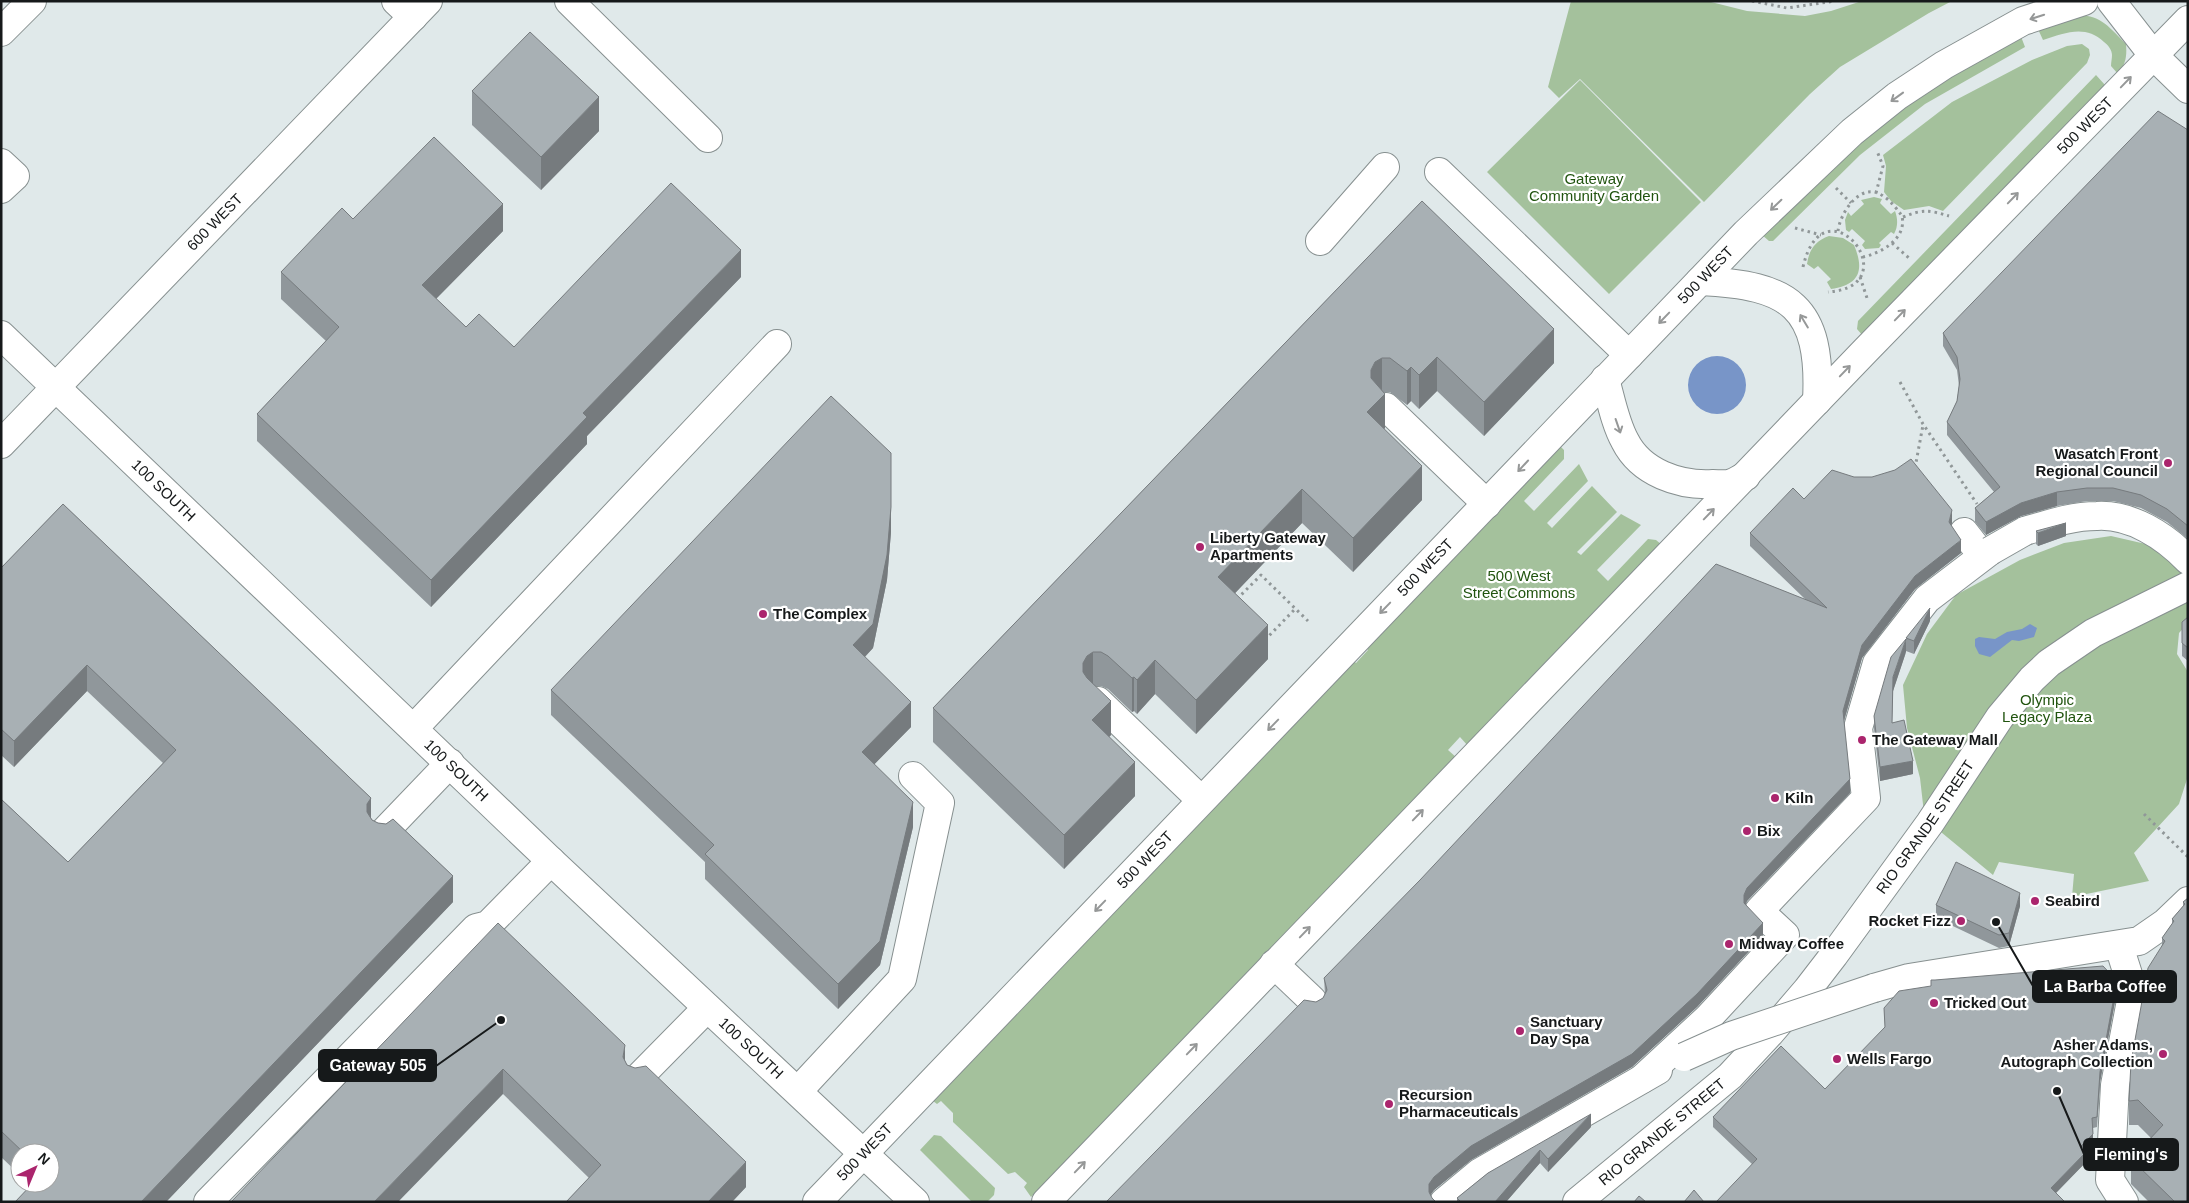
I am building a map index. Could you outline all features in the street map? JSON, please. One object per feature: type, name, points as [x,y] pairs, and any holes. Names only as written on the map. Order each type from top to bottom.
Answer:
[{"type":"street","points":[[1,32],[32,1]]},
{"type":"street","points":[[569,1],[708,138]]},
{"type":"street","name":"500 WEST","points":[[817,1202],[1746,233],[1845,139],[1897,96],[1944,65],[2023,21],[2084,1]]},
{"type":"street","points":[[2111,1],[2153,55],[2188,89]]},
{"type":"street","name":"600 WEST","points":[[1,444],[56,388],[412,7]]},
{"type":"street","name":"500 WEST","points":[[1046,1202],[1817,401],[2188,20]]},
{"type":"street","points":[[1,163],[15,176],[1,189]]},
{"type":"street","points":[[1320,241],[1385,168]]},
{"type":"street","points":[[1439,172],[1629,355]]},
{"type":"street","points":[[1700,281],[1749,285],[1778,296],[1792,305],[1804,318],[1817,353],[1817,401]]},
{"type":"street","name":"100 SOUTH","points":[[1,335],[551,861],[915,1202]]},
{"type":"street","points":[[414,728],[777,344]]},
{"type":"street","points":[[1605,379],[1619,429],[1626,444],[1639,460],[1659,474],[1681,482],[1707,485],[1731,484],[1747,475]]},
{"type":"street","points":[[1386,407],[1487,504]]},
{"type":"street","points":[[1642,1079],[1708,1018],[1785,935],[1759,911],[1866,798],[1858,728],[1878,662],[1927,599],[1986,553],[2025,531],[2062,520],[2098,515],[2127,521],[2153,531],[2169,541],[2186,558]]},
{"type":"street","points":[[1964,532],[1986,553]]},
{"type":"street","name":"RIO GRANDE STREET","points":[[1577,1202],[1730,1076],[1770,1033],[1828,962],[1930,823],[2000,717],[2032,679],[2063,652],[2093,633],[2188,586]]},
{"type":"street","points":[[1098,701],[1201,800]]},
{"type":"street","points":[[382,834],[450,763]]},
{"type":"street","points":[[798,1091],[902,979],[940,803],[913,776]]},
{"type":"street","points":[[208,1202],[476,928],[488,925],[551,861]]},
{"type":"street","points":[[1444,1202],[1479,1173],[1642,1079],[1684,1057],[1731,1036],[1909,978],[2139,942],[2165,923],[2188,901]]},
{"type":"street","points":[[2118,946],[2133,990],[2115,1085],[2110,1180],[2124,1202]]},
{"type":"street","points":[[1274,964],[1312,1000]]},
{"type":"street","points":[[638,1078],[706,1008]]},
{"type":"path","points":[[1752,1],[1787,8],[1835,1]]},
{"type":"path","points":[[1876,150],[1883,166],[1876,193]]},
{"type":"path","points":[[1836,188],[1852,203]]},
{"type":"path","points":[[1838,232],[1844,211],[1852,203],[1865,193],[1876,193],[1883,196],[1902,217],[1901,229],[1892,243],[1885,249],[1863,257]]},
{"type":"path","points":[[1902,217],[1919,211],[1929,210],[1949,216]]},
{"type":"path","points":[[1795,228],[1823,235]]},
{"type":"path","points":[[1803,267],[1807,251],[1812,243],[1823,235],[1838,232],[1851,238],[1857,244],[1863,257],[1864,263],[1860,276],[1850,287],[1843,291],[1828,292]]},
{"type":"path","points":[[1892,243],[1909,258]]},
{"type":"path","points":[[1860,276],[1868,301]]},
{"type":"path","points":[[1900,382],[1923,424],[1982,511]]},
{"type":"path","points":[[1914,469],[1923,424]]},
{"type":"path","points":[[1231,606],[1261,575],[1308,621]]},
{"type":"path","points":[[1260,646],[1295,609]]},
{"type":"path","points":[[2144,814],[2188,856]]},
{"type":"green space","points":[[1571,1],[1707,1],[1747,11],[1805,16],[1831,11],[1862,1],[1952,1],[1840,67],[1810,94],[1704,202],[1580,79],[1559,98],[1548,87]]},
{"type":"green space","points":[[2072,14],[2097,19],[2126,44],[2125,60],[2118,74],[2111,66],[2112,55],[2110,48],[2097,36],[2090,33],[2075,32],[2043,40],[2037,27]]},
{"type":"green space","points":[[2020,34],[2025,47],[1925,104],[1860,155],[1773,241],[1769,241],[1761,234],[1884,115]]},
{"type":"green space","points":[[2082,44],[2089,49],[2090,55],[2087,63],[1943,211],[1929,206],[1904,210],[1891,201],[1884,192],[1886,166],[1883,155],[1952,102],[2032,60],[2067,46]]},
{"type":"green space","points":[[2096,75],[2105,85],[1863,336],[1857,329],[1858,321]]},
{"type":"green space","name":"Gateway Community Garden","points":[[1580,80],[1701,202],[1609,294],[1487,172]]},
{"type":"green space","points":[[1874,197],[1882,199],[1880,203],[1891,214],[1895,211],[1897,226],[1894,234],[1891,232],[1879,243],[1881,245],[1879,248],[1865,249],[1862,245],[1865,241],[1852,229],[1849,232],[1846,230],[1845,220],[1848,212],[1851,216],[1864,204],[1861,200]]},
{"type":"green space","points":[[1829,236],[1843,238],[1854,245],[1859,262],[1857,275],[1853,280],[1848,284],[1831,289],[1827,282],[1831,279],[1818,266],[1814,269],[1807,264],[1809,254],[1814,247]]},
{"type":"green space","name":"500 West Street Commons","points":[[1558,444],[1564,450],[1564,459],[1524,501],[1534,511],[1579,464],[1588,481],[1547,523],[1552,528],[1592,486],[1617,512],[1577,552],[1581,555],[1621,514],[1641,525],[1597,570],[1608,581],[1648,539],[1656,540],[1662,545],[1468,746],[1460,737],[1448,750],[1457,758],[1031,1197],[1024,1187],[1027,1183],[1015,1172],[1008,1174],[953,1122],[953,1113],[941,1101],[937,1104],[928,1097],[1351,659],[1356,663],[1368,650],[1364,645]]},
{"type":"green space","name":"Olympic Legacy Plaza","points":[[2111,536],[2150,545],[2188,577],[2188,623],[2179,633],[2177,654],[2188,672],[2188,776],[2179,804],[2134,853],[2149,881],[2072,897],[2074,874],[1999,862],[1993,875],[1930,823],[1924,813],[1920,778],[1907,728],[1903,685],[1927,634],[1956,595],[2020,560],[2064,543]]},
{"type":"green space","points":[[934,1135],[941,1136],[995,1188],[994,1195],[987,1202],[972,1202],[920,1150]]},
{"type":"water","points":[[1717,356],[1728,358],[1741,369],[1746,385],[1744,396],[1733,409],[1717,414],[1706,412],[1693,401],[1688,385],[1690,374],[1701,361]]},
{"type":"water","points":[[2030,624],[2037,628],[2034,637],[2019,641],[2012,640],[1990,657],[1979,654],[1975,646],[1975,639],[1979,637],[1995,639],[2007,632],[2022,629]]},
{"type":"building","points":[[530,32],[599,97],[541,157],[472,91]]},
{"type":"building","points":[[2158,111],[2188,130],[2188,526],[2167,509],[2141,495],[2113,488],[2087,488],[2057,492],[2021,503],[1986,522],[1975,508],[2000,487],[1947,422],[1957,401],[1960,379],[1957,357],[1943,333]]},
{"type":"building","points":[[434,137],[503,204],[422,285],[466,327],[479,314],[514,347],[671,183],[741,250],[583,413],[587,417],[431,580],[257,414],[339,327],[281,272],[342,208],[353,219]]},
{"type":"building","name":"Liberty Gateway Apartments","points":[[1422,201],[1554,329],[1484,402],[1437,357],[1419,375],[1411,367],[1407,371],[1390,358],[1382,358],[1375,362],[1371,370],[1371,378],[1385,394],[1367,412],[1422,466],[1353,538],[1302,489],[1218,577],[1268,625],[1196,700],[1155,660],[1137,680],[1101,652],[1093,652],[1087,656],[1083,663],[1083,672],[1111,701],[1092,720],[1135,762],[1064,835],[933,708]]},
{"type":"building","points":[[831,396],[891,453],[891,507],[887,555],[873,624],[853,645],[911,702],[862,752],[913,802],[880,941],[838,984],[705,854],[714,845],[551,690]]},
{"type":"building","points":[[1911,459],[1952,510],[1949,522],[1961,540],[1915,576],[1862,645],[1843,711],[1850,779],[1747,888],[1744,895],[1744,903],[1763,923],[1697,994],[1632,1054],[1471,1146],[1434,1177],[1429,1184],[1429,1192],[1436,1202],[1106,1202],[1304,1000],[1316,1002],[1323,998],[1327,990],[1324,978],[1420,880],[1716,564],[1827,608],[1750,533],[1793,488],[1804,499],[1832,470],[1854,477],[1872,477],[1895,470]]},
{"type":"building","points":[[63,504],[371,798],[367,804],[367,812],[372,820],[386,824],[393,819],[453,876],[141,1202],[15,1202],[24,1193],[60,1193],[60,1143],[14,1143],[1,1131],[1,799],[68,862],[176,750],[87,665],[14,741],[1,729],[1,568]]},
{"type":"building","points":[[2066,523],[2038,533],[2036,531]]},
{"type":"building","points":[[1930,608],[1914,641],[1906,638]]},
{"type":"building","points":[[2188,617],[2188,648],[2182,643],[2182,622]]},
{"type":"building","points":[[1906,639],[1893,677],[1892,723],[1904,720],[1913,761],[1880,767],[1874,716],[1891,657]]},
{"type":"building","points":[[1956,862],[2020,893],[2009,933],[1999,935],[1936,905]]},
{"type":"building","name":"Asher Adams, Autograph Collection","points":[[2188,898],[2188,1202],[2175,1202],[2131,1159],[2163,1125],[2138,1100],[2129,1101],[2131,1062],[2148,968],[2165,941],[2162,938],[2174,921],[2172,919],[2185,904],[2183,902]]},
{"type":"building","points":[[498,923],[625,1045],[623,1057],[627,1065],[635,1068],[646,1066],[746,1162],[708,1202],[566,1202],[601,1165],[503,1069],[374,1202],[231,1202]]},
{"type":"building","points":[[2103,966],[2117,981],[2100,1072],[2097,1117],[2092,1118],[2093,1134],[2081,1146],[2087,1151],[2051,1188],[2065,1202],[1716,1202],[1757,1159],[1713,1117],[1781,1046],[1825,1089],[1885,1027],[1884,1008],[1899,991],[1931,986],[1931,980]]},
{"type":"building","points":[[1591,1114],[1548,1159],[1540,1150],[1495,1202],[1461,1202],[1457,1198],[1488,1173]]},
{"type":"building","points":[[1694,1190],[1704,1202],[1684,1202]]},
{"type":"building","points":[[1639,1196],[1646,1202],[1634,1202]]},
{"type":"place","name":"Wasatch Front Regional Council","points":[[2168,463]]},
{"type":"place","name":"Liberty Gateway Apartments","points":[[1200,547]]},
{"type":"place","name":"The Complex","points":[[763,614]]},
{"type":"place","name":"The Gateway Mall","points":[[1862,740]]},
{"type":"place","name":"Kiln","points":[[1775,798]]},
{"type":"place","name":"Bix","points":[[1747,831]]},
{"type":"place","name":"Seabird","points":[[2035,901]]},
{"type":"place","name":"Rocket Fizz","points":[[1961,921]]},
{"type":"place","name":"La Barba Coffee","points":[[1996,922]]},
{"type":"place","name":"Midway Coffee","points":[[1729,944]]},
{"type":"place","name":"Tricked Out","points":[[1934,1003]]},
{"type":"place","name":"Gateway 505","points":[[501,1020]]},
{"type":"place","name":"Sanctuary Day Spa","points":[[1520,1031]]},
{"type":"place","name":"Asher Adams, Autograph Collection","points":[[2163,1054]]},
{"type":"place","name":"Wells Fargo","points":[[1837,1059]]},
{"type":"place","name":"Fleming's","points":[[2057,1091]]},
{"type":"place","name":"Recursion Pharmaceuticals","points":[[1389,1104]]}]
